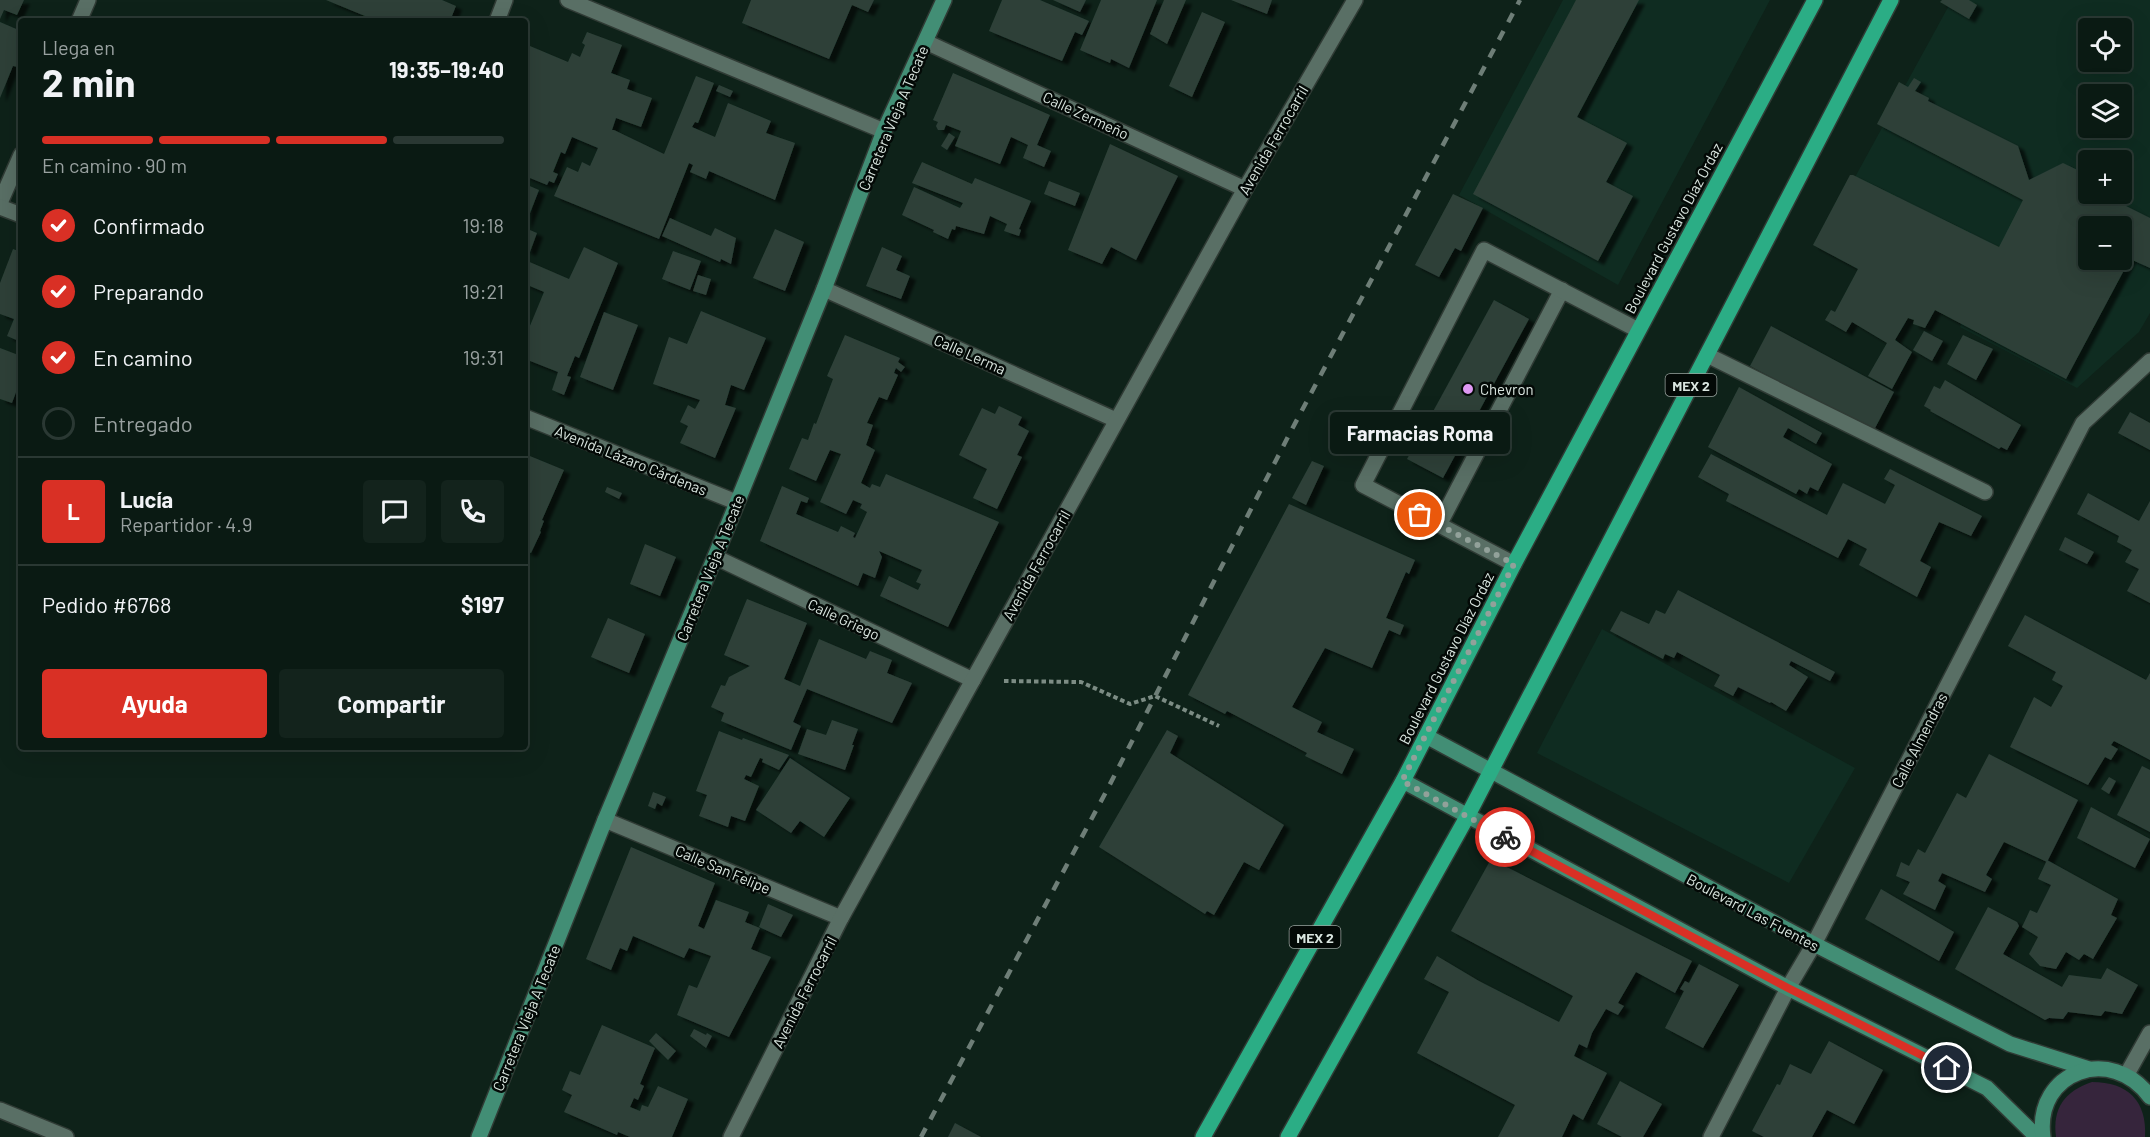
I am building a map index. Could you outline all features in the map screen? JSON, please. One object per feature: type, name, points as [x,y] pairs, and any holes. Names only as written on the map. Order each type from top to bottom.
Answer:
[{"type":"main road","name":"Boulevard Gustavo Díaz Ordaz","points":[[1203,1137],[1402,781],[1514,564],[1815,0]]},
{"type":"main road","name":"MEX 2","points":[[1288,1137],[1467,817],[1891,0]]},
{"type":"street","points":[[80,18],[88,0]]},
{"type":"street","points":[[498,18],[505,0]]},
{"type":"street","points":[[568,0],[884,131]]},
{"type":"street","name":"Carretera Vieja A Tecate","points":[[478,1137],[605,820],[824,289],[884,131],[944,0]]},
{"type":"street","name":"Avenida Ferrocarril","points":[[731,1137],[841,918],[1245,189],[1355,0]]},
{"type":"street","name":"Calle Zermeño","points":[[926,42],[1245,189]]},
{"type":"street","points":[[18,162],[0,205],[18,214]]},
{"type":"street","points":[[1514,564],[1363,485],[1484,250],[1638,330]]},
{"type":"street","name":"Calle Lerma","points":[[824,289],[1116,420]]},
{"type":"street","points":[[1438,525],[1562,290]]},
{"type":"street","points":[[1707,355],[1985,492]]},
{"type":"street","name":"Calle Almendras","points":[[1711,1137],[1788,988],[1814,944],[2083,423],[2150,361]]},
{"type":"street","name":"Avenida Lázaro Cárdenas","points":[[528,418],[736,502]]},
{"type":"street","name":"Calle Griego","points":[[715,557],[973,680]]},
{"type":"street","name":"Boulevard Las Fuentes","points":[[1426,736],[1814,944],[2010,1044],[2089,1069],[2108,1068],[2127,1074]]},
{"type":"street","points":[[1402,781],[1788,988],[1986,1088],[2037,1137]]},
{"type":"street","name":"Calle San Felipe","points":[[605,820],[841,918]]},
{"type":"street","points":[[2150,1033],[2127,1074],[2142,1085],[2150,1097]]},
{"type":"street","points":[[2043,1137],[2041,1124],[2045,1105],[2055,1088],[2070,1075],[2089,1069]]},
{"type":"street","points":[[0,1110],[66,1137]]},
{"type":"path","points":[[973,680],[1082,682],[1130,704],[1155,696],[1219,726]]},
{"type":"shaded area","points":[[1563,0],[1770,0],[1618,285],[1459,195]]},
{"type":"shaded area","points":[[1952,0],[2150,0],[2150,313],[2139,332],[2077,388],[1960,327],[1995,254],[1854,179]]},
{"type":"shaded area","points":[[1602,629],[1855,768],[1789,883],[1537,753]]},
{"type":"shaded area","points":[[2092,1082],[2116,1086],[2133,1096],[2143,1113],[2145,1137],[2056,1137],[2056,1117],[2062,1102],[2074,1090]]},
{"type":"building","points":[[0,0],[24,0],[17,15],[4,10],[0,19]]},
{"type":"building","points":[[326,0],[442,0],[456,6],[451,18],[370,18]]},
{"type":"building","points":[[751,0],[874,0],[868,12],[852,5],[829,59],[742,23]]},
{"type":"building","points":[[1002,0],[1040,0],[1089,21],[1082,35],[1075,32],[1062,61],[989,31]]},
{"type":"building","points":[[1053,0],[1086,0],[1080,12]]},
{"type":"building","points":[[1101,0],[1157,0],[1129,68],[1111,59],[1110,63],[1080,50]]},
{"type":"building","points":[[1164,0],[1186,0],[1167,44],[1150,34]]},
{"type":"building","points":[[1231,0],[1272,0],[1267,14]]},
{"type":"building","points":[[1576,0],[1639,0],[1577,117],[1627,143],[1606,182],[1633,196],[1598,261],[1473,194]]},
{"type":"building","points":[[1942,0],[1969,0],[1977,5],[1969,19],[1940,2]]},
{"type":"building","points":[[1202,12],[1225,22],[1192,97],[1169,86]]},
{"type":"building","points":[[0,22],[18,30],[18,67],[13,66],[0,98]]},
{"type":"building","points":[[587,32],[622,45],[611,73],[630,80],[627,89],[652,98],[641,127],[616,118],[612,130],[664,154],[696,76],[714,83],[698,123],[695,122],[692,127],[715,137],[728,103],[771,121],[766,133],[795,143],[775,200],[709,171],[706,179],[690,172],[693,165],[689,163],[659,239],[554,196],[567,167],[578,172],[582,162],[590,166],[598,148],[572,137],[565,154],[561,152],[553,172],[558,174],[554,183],[549,181],[547,185],[528,177],[528,51],[530,46],[568,62],[572,53],[580,57],[585,45],[582,43]]},
{"type":"building","points":[[953,73],[1050,115],[1037,145],[1051,151],[1044,167],[1023,158],[1028,145],[1011,137],[1000,164],[955,146],[961,131],[946,125],[944,130],[938,130],[936,126],[938,122],[933,120]]},
{"type":"building","points":[[1914,78],[1921,82],[1915,91],[1929,98],[1928,101],[2018,146],[2029,180],[2063,163],[2078,170],[2078,204],[2122,204],[2150,218],[2150,268],[2132,260],[2132,216],[2078,216],[2078,270],[2124,270],[2066,379],[1935,310],[1925,328],[1913,324],[1914,320],[1908,318],[1895,340],[1912,352],[1892,389],[1868,376],[1887,343],[1852,322],[1846,332],[1825,320],[1831,310],[1835,312],[1858,269],[1813,245],[1850,175],[1999,247],[2023,200],[1877,124],[1899,82],[1908,87]]},
{"type":"building","points":[[719,85],[733,91],[730,97],[716,91]]},
{"type":"building","points":[[949,133],[955,137],[947,150],[941,146]]},
{"type":"building","points":[[1110,144],[1178,176],[1136,260],[1111,247],[1102,264],[1068,250]]},
{"type":"building","points":[[922,162],[972,184],[975,178],[1031,201],[1019,229],[1021,230],[1019,236],[1004,231],[1007,224],[990,216],[984,234],[956,226],[955,230],[952,229],[948,239],[902,215],[914,187],[960,208],[963,203],[912,183]]},
{"type":"building","points":[[1049,181],[1080,193],[1075,206],[1044,194]]},
{"type":"building","points":[[528,185],[539,190],[528,218]]},
{"type":"building","points":[[1453,194],[1483,208],[1461,251],[1455,248],[1439,277],[1415,265]]},
{"type":"building","points":[[670,218],[711,236],[715,228],[736,238],[731,264],[721,259],[720,262],[662,236]]},
{"type":"building","points":[[528,229],[537,233],[530,252],[528,251]]},
{"type":"building","points":[[775,229],[804,242],[785,291],[753,278]]},
{"type":"building","points":[[584,247],[618,263],[579,358],[575,356],[567,376],[571,377],[564,395],[552,390],[558,372],[528,360],[530,334],[528,331],[544,292],[528,285],[528,261],[569,279]]},
{"type":"building","points":[[882,247],[902,256],[896,270],[910,276],[901,299],[866,286]]},
{"type":"building","points":[[13,249],[18,251],[18,341],[7,336],[14,319],[0,314],[0,283]]},
{"type":"building","points":[[673,251],[701,261],[690,290],[662,279]]},
{"type":"building","points":[[698,275],[711,279],[706,295],[693,291]]},
{"type":"building","name":"Chevron","points":[[1494,300],[1529,319],[1443,478],[1407,459]]},
{"type":"building","points":[[701,311],[766,338],[744,390],[731,385],[725,405],[736,408],[715,458],[680,443],[688,426],[680,422],[688,405],[695,409],[700,400],[653,384],[669,337],[687,344]]},
{"type":"building","points":[[604,312],[638,325],[613,390],[580,377]]},
{"type":"building","points":[[1771,326],[1894,392],[1873,432],[1750,366]]},
{"type":"building","points":[[1924,331],[1943,341],[1932,361],[1913,350]]},
{"type":"building","points":[[845,335],[900,358],[898,362],[905,367],[901,372],[896,368],[894,373],[898,375],[887,400],[879,397],[867,423],[873,425],[866,445],[875,450],[861,483],[870,488],[872,484],[880,487],[886,474],[999,522],[948,627],[880,596],[889,576],[918,590],[921,584],[916,582],[922,570],[879,551],[882,557],[875,578],[863,573],[858,586],[760,541],[782,486],[809,498],[807,503],[801,501],[796,514],[838,532],[841,526],[855,533],[853,537],[855,538],[867,512],[860,508],[862,504],[853,500],[846,514],[820,502],[841,454],[830,450],[816,481],[789,469],[802,438],[808,440],[814,423],[816,424],[833,379],[827,376]]},
{"type":"building","points":[[1963,335],[1993,349],[1976,380],[1947,364]]},
{"type":"building","points":[[0,348],[18,355],[18,387],[12,403],[0,399]]},
{"type":"building","points":[[1945,380],[2021,425],[2007,450],[2001,447],[1999,449],[1924,406],[1934,386],[1940,389]]},
{"type":"building","points":[[1739,387],[1822,433],[1816,444],[1788,428],[1783,437],[1832,464],[1818,491],[1810,487],[1807,494],[1799,489],[1796,494],[1708,447]]},
{"type":"building","points":[[999,406],[1022,417],[1018,425],[1029,431],[1017,455],[1022,457],[997,509],[973,498],[987,469],[959,455],[982,408],[995,414]]},
{"type":"building","points":[[2130,412],[2150,423],[2150,450],[2118,433]]},
{"type":"building","points":[[1711,454],[1827,515],[1843,483],[1885,504],[1895,485],[1884,479],[1890,469],[1982,516],[1971,536],[1939,522],[1920,561],[1931,567],[1917,597],[1859,565],[1867,549],[1848,539],[1838,558],[1726,501],[1729,494],[1698,477]]},
{"type":"building","points":[[528,455],[564,470],[542,520],[544,521],[541,532],[531,553],[528,552]]},
{"type":"building","points":[[1312,461],[1324,466],[1306,505],[1292,498]]},
{"type":"building","points":[[607,487],[622,493],[619,499],[605,492]]},
{"type":"building","points":[[2088,493],[2139,521],[2150,501],[2150,603],[2127,591],[2139,569],[2125,562],[2132,550],[2117,542],[2119,536],[2077,514]]},
{"type":"building","points":[[1289,504],[1415,560],[1409,574],[1406,572],[1386,618],[1404,625],[1400,635],[1389,630],[1372,668],[1325,648],[1292,707],[1322,722],[1317,732],[1354,749],[1342,774],[1305,756],[1307,753],[1227,711],[1225,714],[1188,695]]},
{"type":"building","points":[[2065,537],[2094,552],[2087,564],[2059,550]]},
{"type":"building","points":[[645,544],[676,557],[660,596],[630,584]]},
{"type":"building","points":[[1678,590],[1835,672],[1830,681],[1791,661],[1789,665],[1808,677],[1786,711],[1738,687],[1733,696],[1714,686],[1720,675],[1677,652],[1674,658],[1665,654],[1663,659],[1610,631],[1621,611],[1649,624],[1656,610],[1665,614]]},
{"type":"building","points":[[747,599],[807,623],[784,679],[800,686],[819,639],[866,659],[870,651],[892,660],[887,673],[912,683],[892,723],[807,689],[793,722],[801,726],[791,750],[721,721],[724,713],[711,707],[721,685],[725,686],[729,677],[750,666],[724,655]]},
{"type":"building","points":[[2025,615],[2146,680],[2150,673],[2150,760],[2114,741],[2111,745],[2118,749],[2111,760],[2105,757],[2088,785],[2010,747],[2034,697],[2051,707],[2063,686],[2052,680],[2056,672],[2008,646]]},
{"type":"building","points":[[608,618],[645,634],[629,673],[591,657]]},
{"type":"building","points":[[832,720],[858,729],[845,770],[798,754],[807,729],[826,735]]},
{"type":"building","points":[[1167,730],[1178,736],[1170,753],[1284,825],[1259,870],[1244,862],[1214,915],[1207,911],[1205,914],[1099,847]]},
{"type":"building","points":[[719,731],[789,755],[779,770],[762,762],[763,759],[760,758],[751,777],[746,775],[744,779],[759,786],[745,821],[731,816],[728,827],[699,816],[707,795],[696,791]]},
{"type":"building","points":[[1989,754],[2078,800],[2047,862],[2004,842],[1986,875],[1992,879],[1985,892],[1942,873],[1938,881],[1946,886],[1935,910],[1903,894],[1910,882],[1896,876],[1901,862],[1909,866],[1918,849],[1925,853],[1957,793],[1966,798]]},
{"type":"building","points":[[790,758],[850,798],[824,837],[800,821],[791,833],[756,810]]},
{"type":"building","points":[[2142,766],[2150,770],[2150,832],[2117,815]]},
{"type":"building","points":[[2109,777],[2116,781],[2109,794],[2101,789]]},
{"type":"building","points":[[653,792],[666,797],[662,806],[657,803],[655,809],[648,806]]},
{"type":"building","points":[[2091,807],[2150,839],[2135,868],[2077,838]]},
{"type":"building","points":[[631,847],[715,883],[698,926],[704,929],[716,900],[749,912],[745,922],[760,928],[751,949],[771,957],[729,1037],[677,1015],[689,985],[697,988],[711,956],[689,948],[684,958],[633,936],[627,951],[620,948],[611,970],[586,959]]},
{"type":"building","points":[[1491,859],[1692,961],[1675,993],[1636,972],[1618,1003],[1624,1006],[1618,1015],[1606,1009],[1592,1033],[1587,1048],[1579,1044],[1574,1056],[1607,1073],[1583,1120],[1573,1114],[1562,1137],[1498,1137],[1515,1105],[1417,1053],[1449,992],[1424,979],[1437,956],[1479,981],[1559,1022],[1573,996],[1451,931]]},
{"type":"building","points":[[2047,860],[2118,899],[2111,915],[2117,918],[2093,959],[2084,954],[2079,960],[2066,952],[2056,969],[2040,966],[2029,954],[2038,937],[2022,927],[2030,910],[2037,913],[2051,885],[2038,879]]},
{"type":"building","points":[[1881,889],[1954,932],[1939,961],[1865,919]]},
{"type":"building","points":[[768,904],[793,915],[781,937],[759,927]]},
{"type":"building","points":[[1988,907],[2017,922],[2019,926],[2003,954],[2062,987],[2069,975],[2101,979],[2107,968],[2138,985],[2122,1014],[2105,1011],[2101,1016],[2068,1012],[2063,1019],[2045,1020],[1955,969]]},
{"type":"building","points":[[1699,964],[1739,985],[1703,1048],[1665,1028],[1684,991],[1680,989],[1685,981],[1689,983]]},
{"type":"building","points":[[602,1025],[655,1048],[640,1084],[644,1086],[638,1100],[634,1098],[630,1107],[640,1111],[642,1105],[648,1107],[658,1086],[688,1099],[672,1137],[630,1137],[618,1132],[617,1135],[564,1112],[572,1095],[562,1090],[570,1071],[580,1075]]},
{"type":"building","points":[[694,1029],[712,1036],[706,1048],[690,1036]]},
{"type":"building","points":[[656,1033],[676,1051],[668,1060],[649,1041]]},
{"type":"building","points":[[1829,1041],[1883,1070],[1854,1124],[1827,1110],[1812,1137],[1764,1137],[1752,1131],[1790,1064],[1811,1074]]},
{"type":"building","points":[[1620,1081],[1662,1104],[1643,1137],[1622,1137],[1597,1124]]},
{"type":"building","points":[[955,1123],[981,1137],[948,1137]]},
{"type":"railway","points":[[921,1137],[1107,790],[1291,431],[1520,0]]},
{"type":"way so far","points":[[1420,515],[1514,564],[1402,781],[1505,837]]},
{"type":"place","name":"Chevron","points":[[1468,389]]},
{"type":"place","name":"Farmacias Roma","points":[[1420,515]]},
{"type":"route","points":[[1505,837],[1788,988],[1947,1068]]}]
